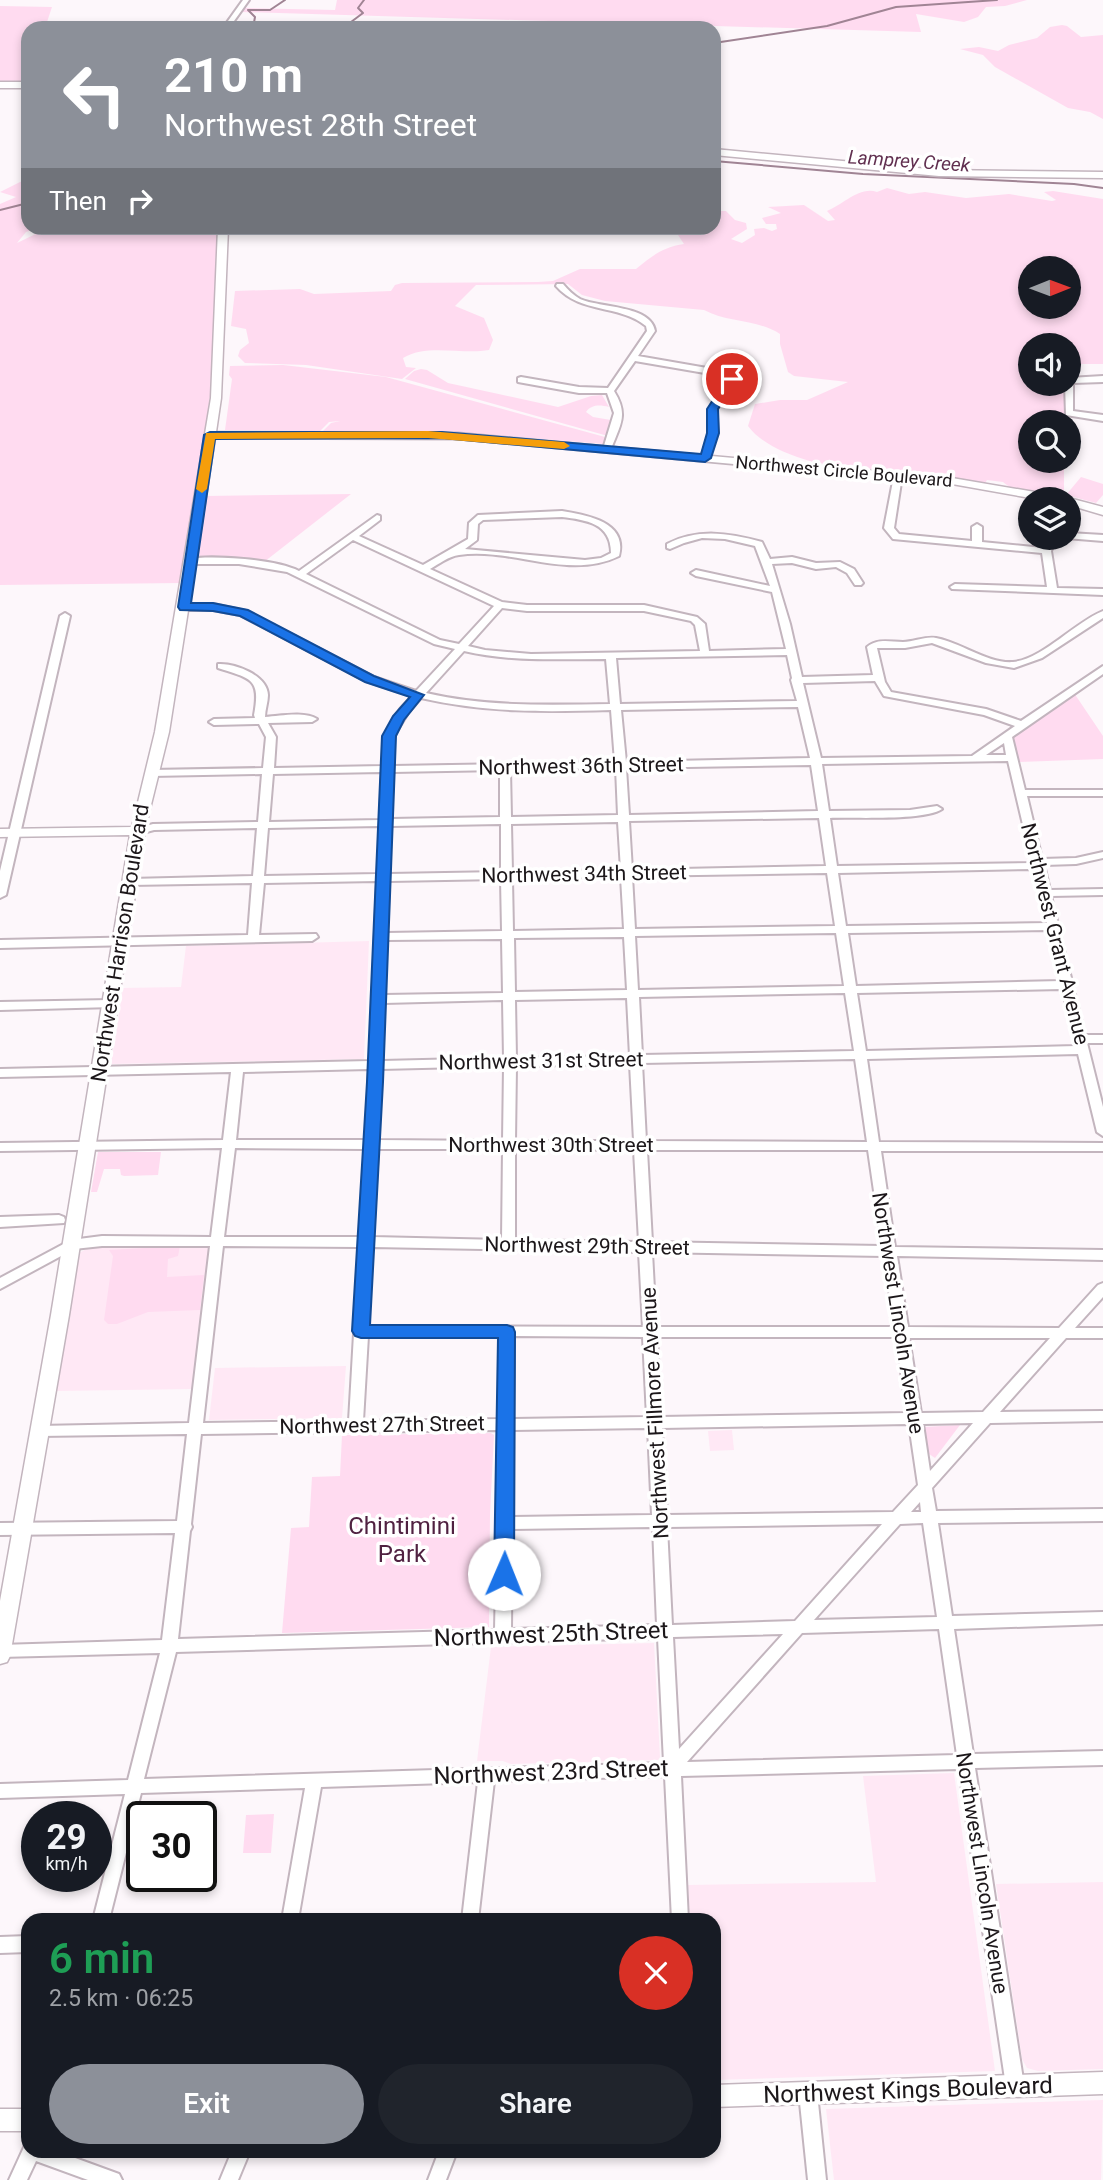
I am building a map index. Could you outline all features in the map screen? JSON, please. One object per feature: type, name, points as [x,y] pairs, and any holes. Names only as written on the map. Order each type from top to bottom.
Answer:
[{"type":"main road","points":[[0,85],[21,85]]},
{"type":"main road","points":[[721,153],[939,173],[1103,175]]},
{"type":"main road","name":"Northwest Harrison Boulevard","points":[[1,1653],[130,882],[146,829],[150,773],[162,732],[184,607],[220,348],[223,235]]},
{"type":"main road","name":"Northwest Circle Boulevard","points":[[210,435],[435,435],[898,476],[991,485],[1018,491]]},
{"type":"main road","points":[[1081,505],[1103,511]]},
{"type":"main road","points":[[7,833],[146,829]]},
{"type":"main road","name":"Northwest Kings Boulevard","points":[[721,2096],[1103,2083]]},
{"type":"main road","points":[[0,2120],[21,2119]]},
{"type":"street","points":[[231,21],[246,0]]},
{"type":"street","points":[[560,286],[572,299],[627,310],[645,319],[650,325],[650,331],[610,391]]},
{"type":"street","points":[[633,358],[732,375]]},
{"type":"street","points":[[705,458],[713,433],[713,409],[732,375],[744,361]]},
{"type":"street","points":[[1081,381],[1103,379]]},
{"type":"street","points":[[521,380],[579,390],[610,391]]},
{"type":"street","points":[[607,449],[620,415],[620,408],[610,391]]},
{"type":"street","points":[[1069,396],[1069,413],[1103,418]]},
{"type":"street","points":[[898,476],[889,528],[893,536],[905,540],[1046,551],[1052,589]]},
{"type":"street","points":[[423,569],[471,541],[474,523],[485,516],[562,514],[584,517],[606,527],[614,535],[617,550],[614,556],[606,560],[565,562],[484,550],[454,552]]},
{"type":"street","points":[[300,574],[377,518]]},
{"type":"street","points":[[977,527],[977,545]]},
{"type":"street","points":[[670,546],[685,537],[700,534],[759,544]]},
{"type":"street","points":[[352,536],[500,605],[527,608],[632,607],[694,620],[699,624],[705,654]]},
{"type":"street","points":[[1081,537],[1103,538]]},
{"type":"street","points":[[471,541],[484,550]]},
{"type":"street","name":"Northwest Lincoln Avenue","points":[[759,544],[783,612],[801,704],[816,761],[915,1419],[923,1488],[1015,2086]]},
{"type":"street","points":[[766,562],[792,560],[816,566],[836,564],[851,571],[858,583]]},
{"type":"street","points":[[190,561],[248,562],[300,574],[437,642],[460,649],[505,656],[791,652]]},
{"type":"street","points":[[696,573],[776,590]]},
{"type":"street","points":[[955,587],[1103,592]]},
{"type":"street","points":[[356,1426],[376,1064],[384,822],[392,729],[418,695],[500,605]]},
{"type":"street","points":[[184,607],[213,607],[243,613],[370,679],[418,695],[461,704],[510,709],[801,704]]},
{"type":"street","points":[[1023,725],[986,712],[892,696],[882,688],[872,648],[876,644],[905,645],[933,640],[990,661],[1007,665],[1023,664],[1103,614]]},
{"type":"street","points":[[0,895],[7,833],[65,616]]},
{"type":"street","name":"Northwest Fillmore Avenue","points":[[611,656],[621,765],[634,995],[680,1913]]},
{"type":"street","points":[[222,666],[249,675],[261,685],[263,695],[259,711],[271,737],[253,939]]},
{"type":"street","points":[[974,759],[1103,669]]},
{"type":"street","points":[[796,680],[879,678]]},
{"type":"street","points":[[214,722],[312,719]]},
{"type":"street","name":"Northwest Grant Avenue","points":[[1007,736],[1081,1045],[1100,1106],[1103,1132]]},
{"type":"street","name":"Northwest 36th Street","points":[[150,773],[1012,758]]},
{"type":"street","points":[[505,767],[510,1062],[508,1244]]},
{"type":"street","points":[[1020,793],[1103,793]]},
{"type":"street","points":[[146,829],[910,813],[937,809]]},
{"type":"street","name":"Northwest 34th Street","points":[[130,882],[1038,864],[1076,861],[1103,855]]},
{"type":"street","points":[[1045,893],[1103,892]]},
{"type":"street","points":[[380,937],[1052,926]]},
{"type":"street","points":[[0,944],[312,937]]},
{"type":"street","points":[[378,999],[1067,985]]},
{"type":"street","points":[[0,1006],[110,1004]]},
{"type":"street","name":"Northwest 31st Street","points":[[0,1073],[860,1055],[1081,1045],[1103,1039]]},
{"type":"street","points":[[103,1913],[169,1648],[238,1067]]},
{"type":"street","name":"Northwest 30th Street","points":[[0,1147],[230,1144],[1103,1147]]},
{"type":"street","points":[[0,1222],[59,1220]]},
{"type":"street","name":"Northwest 29th Street","points":[[71,1245],[102,1241],[367,1242],[1103,1255]]},
{"type":"street","points":[[0,1284],[71,1245]]},
{"type":"street","points":[[671,1769],[1103,1288]]},
{"type":"street","points":[[361,1331],[1103,1332]]},
{"type":"street","points":[[503,1637],[507,1332]]},
{"type":"street","name":"Northwest 27th Street","points":[[39,1431],[1103,1416]]},
{"type":"street","points":[[505,1523],[1103,1516]]},
{"type":"street","points":[[0,1529],[185,1527]]},
{"type":"street","name":"Northwest 25th Street","points":[[1,1653],[799,1625],[1103,1618]]},
{"type":"street","name":"Northwest 23rd Street","points":[[0,1791],[487,1774],[1103,1758]]},
{"type":"street","points":[[471,1913],[487,1774]]},
{"type":"street","points":[[291,1913],[314,1782]]},
{"type":"street","points":[[0,1945],[21,1944]]},
{"type":"street","points":[[808,2093],[817,2180]]},
{"type":"street","points":[[21,2175],[30,2158]]},
{"type":"street","points":[[53,2158],[113,2180]]},
{"type":"street","points":[[229,2180],[238,2158]]},
{"type":"street","points":[[437,2180],[445,2158]]},
{"type":"shaded area","points":[[369,941],[364,1059],[111,1064],[123,988],[181,987],[186,946]]},
{"type":"shaded area","points":[[210,1247],[193,1389],[56,1391],[79,1253],[88,1248]]},
{"type":"shaded area","points":[[346,1366],[342,1418],[209,1420],[215,1368]]},
{"type":"shaded area","points":[[732,1430],[734,1450],[710,1451],[708,1431]]},
{"type":"shaded area","points":[[654,1643],[660,1757],[658,1760],[511,1764],[503,1761],[477,1761],[491,1647]]},
{"type":"shaded area","points":[[954,1773],[995,2071],[721,2080],[721,1913],[690,1913],[688,1885],[876,1882],[863,1776]]},
{"type":"shaded area","points":[[1103,1882],[1103,2069],[1038,2071],[1027,2068],[1022,2059],[996,1884]]},
{"type":"shaded area","points":[[1103,2100],[1101,2180],[834,2180],[826,2109]]},
{"type":"green space","points":[[337,0],[1027,0],[1005,6],[986,7],[978,17],[964,22],[916,14],[921,32],[721,26],[721,21],[548,21],[242,12],[245,8],[335,10]]},
{"type":"green space","points":[[0,6],[52,7],[47,21],[21,21],[21,82],[0,83]]},
{"type":"green space","points":[[1062,25],[1081,37],[1103,35],[1103,119],[1090,112],[1068,108],[995,67],[983,55],[960,49],[979,47],[998,51],[1009,45],[1037,38],[1050,27]]},
{"type":"green space","points":[[21,182],[21,235],[24,235],[17,243],[34,235],[217,235],[211,390],[182,583],[0,585],[0,204],[16,197],[0,192]]},
{"type":"green space","points":[[887,188],[909,194],[925,192],[966,198],[1009,194],[1052,201],[1056,200],[1044,192],[1053,191],[1103,199],[1103,364],[1081,364],[1081,333],[1018,333],[1018,396],[1065,396],[1065,410],[1018,410],[1018,473],[1064,473],[1064,487],[1018,487],[1018,490],[1003,482],[987,480],[984,485],[893,477],[823,465],[792,455],[766,442],[748,426],[755,404],[807,400],[848,382],[794,376],[788,372],[780,334],[771,329],[704,310],[605,301],[582,295],[568,284],[476,285],[455,306],[484,318],[493,340],[489,350],[434,350],[412,354],[403,358],[406,367],[416,368],[402,379],[306,365],[245,363],[238,356],[240,350],[249,343],[246,329],[231,326],[235,291],[300,289],[314,294],[391,291],[395,285],[402,283],[538,282],[553,281],[580,269],[636,269],[658,253],[684,244],[678,235],[721,235],[721,211],[726,211],[735,220],[746,223],[747,229],[731,239],[742,243],[755,235],[754,229],[777,229],[776,224],[766,224],[762,218],[781,213],[768,207],[804,205],[828,221],[835,220],[827,211],[864,192],[877,192]]},
{"type":"green space","points":[[283,365],[386,377],[605,437],[603,444],[444,431],[323,431],[331,423],[340,421],[329,422],[320,431],[225,430],[232,379],[229,375],[230,366]]},
{"type":"green space","points":[[421,369],[448,383],[558,407],[602,395],[609,407],[596,406],[586,412],[593,417],[611,420],[608,436],[405,379]]},
{"type":"green space","points":[[1081,477],[1103,484],[1103,495],[1096,503],[1081,499],[1081,487],[1073,487]]},
{"type":"green space","points":[[351,494],[264,562],[196,558],[206,496]]},
{"type":"green space","points":[[1074,693],[1103,736],[1103,759],[1019,762],[1012,739]]},
{"type":"green space","points":[[98,1152],[161,1152],[158,1175],[124,1176],[121,1175],[120,1169],[104,1169],[97,1192],[91,1192]]},
{"type":"green space","points":[[180,1246],[178,1256],[168,1259],[167,1277],[204,1275],[200,1310],[148,1312],[117,1324],[108,1324],[104,1320],[113,1256],[109,1250]]},
{"type":"green space","points":[[960,1425],[935,1458],[929,1454],[923,1427]]},
{"type":"green space","name":"Chintimini Park","points":[[342,1435],[494,1435],[489,1627],[282,1633],[291,1528],[309,1527],[312,1477],[340,1476]]},
{"type":"green space","points":[[274,1814],[271,1853],[243,1853],[246,1815]]},
{"type":"waterway","points":[[254,21],[255,17],[248,10],[270,10],[285,0]]},
{"type":"waterway","points":[[352,21],[363,13],[358,8],[364,0]]},
{"type":"waterway","points":[[721,42],[827,26],[896,7],[997,0]]},
{"type":"waterway","name":"Lamprey Creek","points":[[721,162],[863,174],[1074,184],[1103,188]]},
{"type":"waterway","points":[[0,210],[21,205]]},
{"type":"slow traffic","points":[[202,489],[210,435],[428,435],[564,446]]},
{"type":"route","points":[[504,1574],[507,1332],[361,1331],[375,1082],[389,736],[404,710],[418,695],[370,679],[254,617],[213,607],[184,607],[210,435],[442,435],[705,458],[713,433],[713,409],[732,379]]}]
